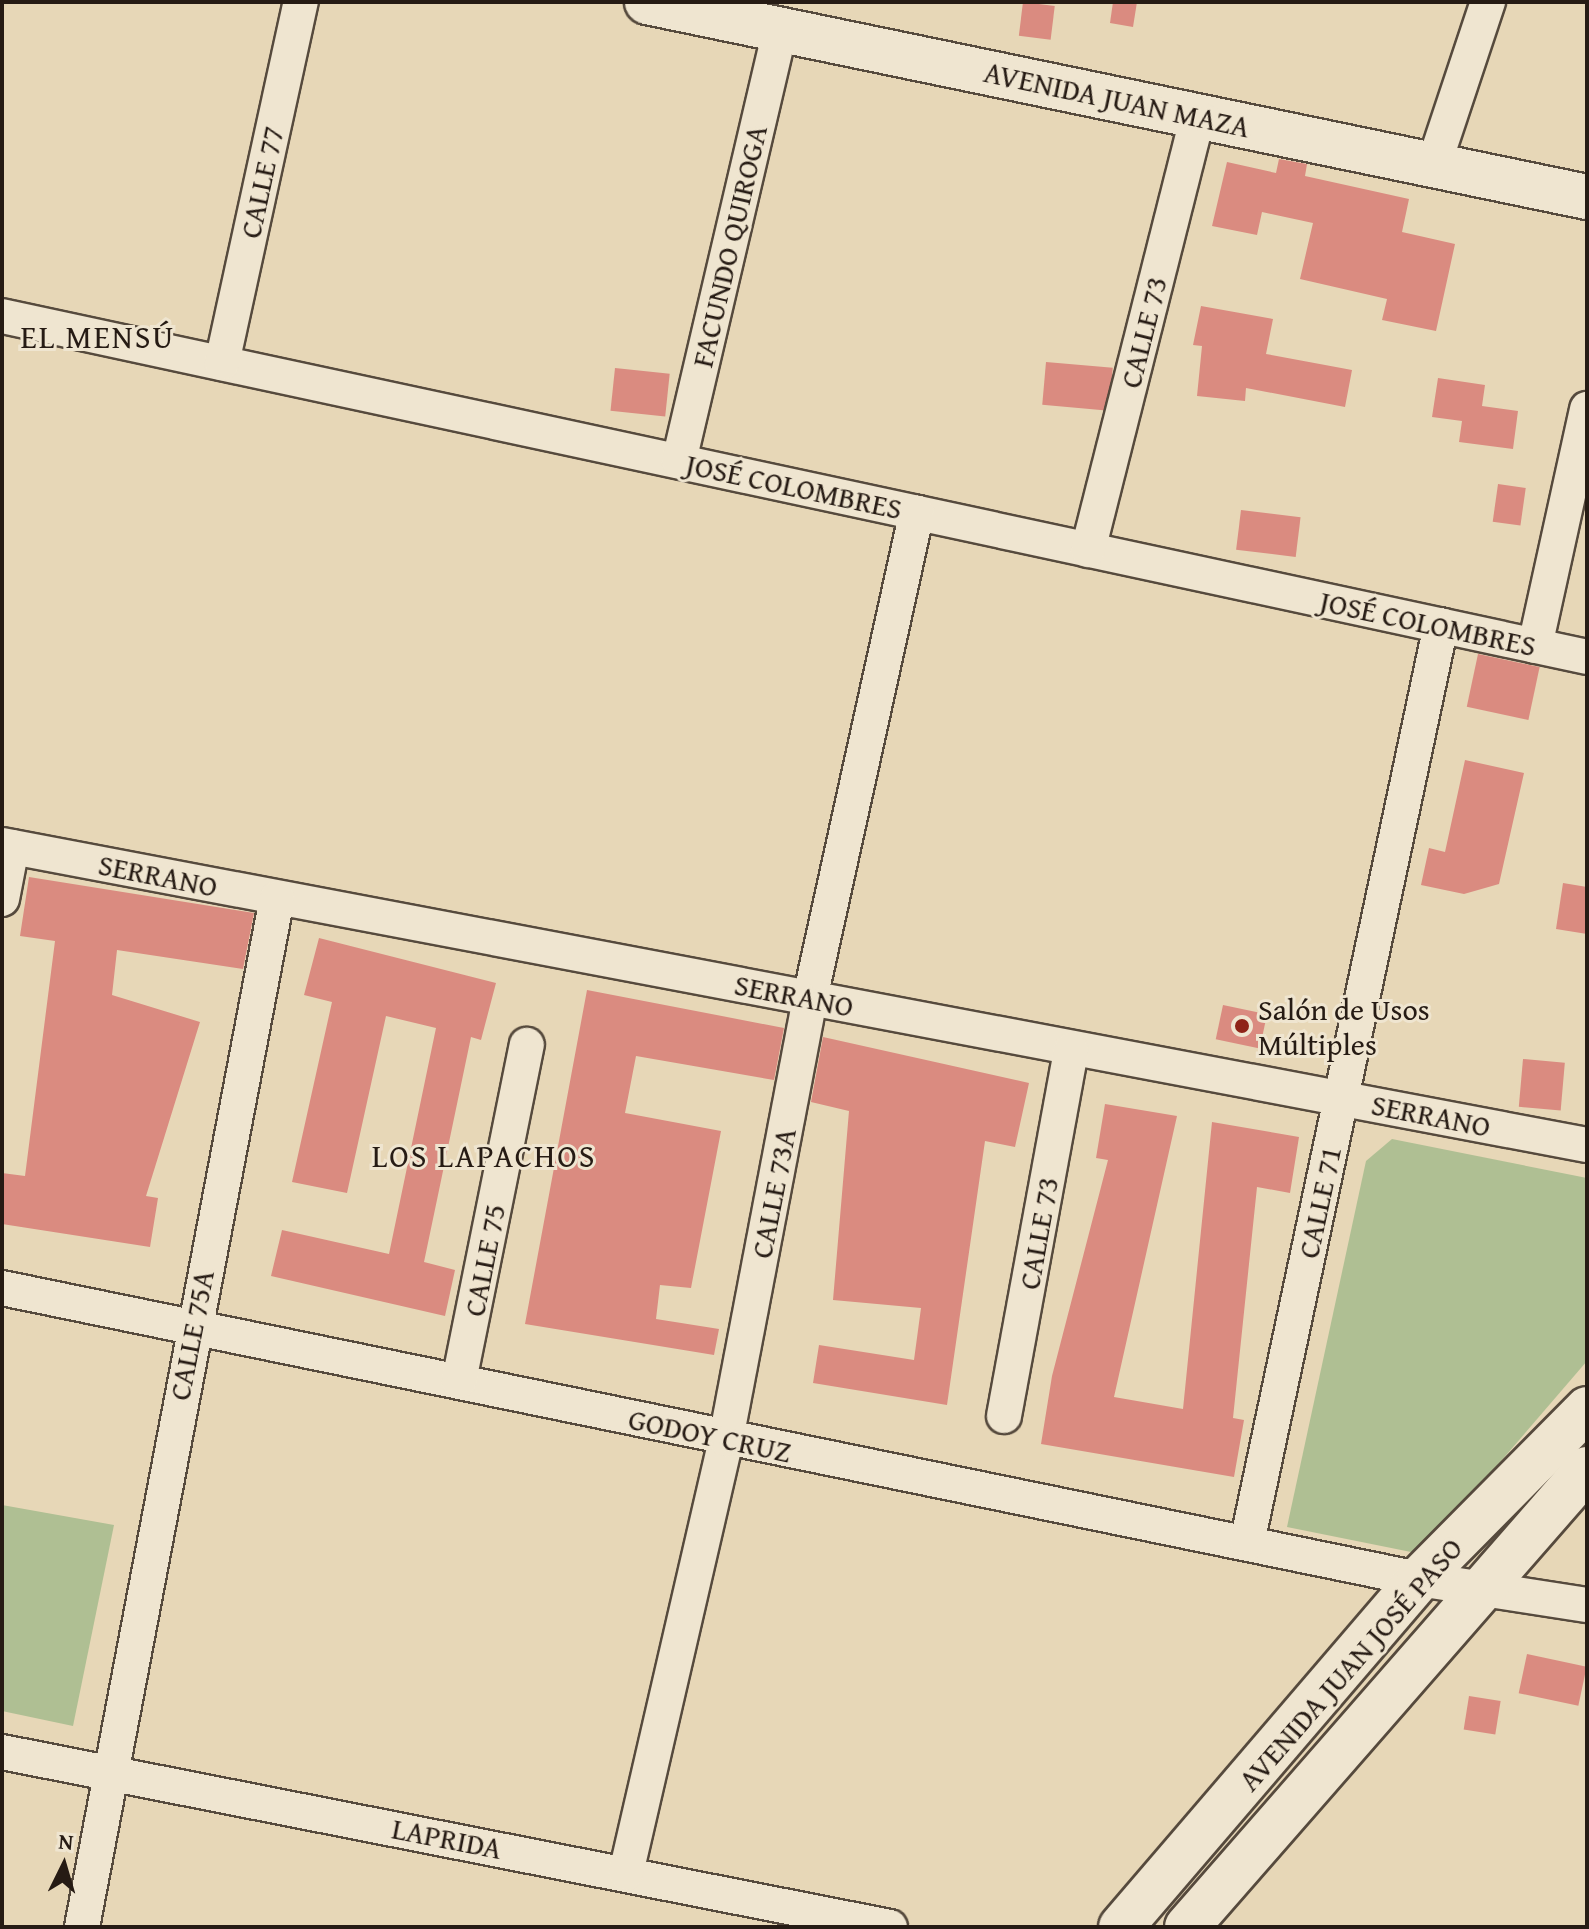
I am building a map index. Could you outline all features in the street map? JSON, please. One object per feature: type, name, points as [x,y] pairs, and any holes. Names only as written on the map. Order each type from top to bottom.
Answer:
[{"type":"main road","name":"AVENIDA JUAN MAZA","points":[[663,4],[1587,197]]},
{"type":"main road","name":"AVENIDA JUAN JOSÉ PASO","points":[[1121,1927],[1419,1579],[1587,1409]]},
{"type":"main road","name":"AVENIDA JUAN JOSÉ PASO","points":[[1187,1927],[1587,1469]]},
{"type":"street","name":"CALLE 77","points":[[222,363],[301,2]]},
{"type":"street","points":[[1434,164],[1488,2]]},
{"type":"street","name":"FACUNDO QUIROGA","points":[[679,461],[780,30]]},
{"type":"street","name":"CALLE 73","points":[[1088,550],[1198,115]]},
{"type":"street","name":"JOSÉ COLOMBRES","points":[[2,316],[1587,657]]},
{"type":"street","points":[[1535,646],[1587,409]]},
{"type":"street","name":"CALLE 73A","points":[[626,1873],[726,1439],[810,998],[917,513]]},
{"type":"street","name":"CALLE 71","points":[[1247,1543],[1441,625]]},
{"type":"street","points":[[2,899],[7,846]]},
{"type":"street","name":"SERRANO","points":[[7,846],[1071,1050],[1587,1145]]},
{"type":"street","name":"CALLE 75A","points":[[82,1927],[192,1327],[277,898]]},
{"type":"street","name":"CALLE 75","points":[[459,1381],[527,1045]]},
{"type":"street","name":"CALLE 73","points":[[1004,1416],[1071,1050]]},
{"type":"street","name":"GODOY CRUZ","points":[[2,1288],[1419,1579],[1486,1585]]},
{"type":"street","points":[[1486,1585],[1587,1605]]},
{"type":"street","name":"LAPRIDA","points":[[2,1752],[890,1927]]},
{"type":"green space","points":[[1392,1139],[1587,1178],[1587,1361],[1421,1554],[1287,1527],[1366,1161]]},
{"type":"green space","points":[[2,1505],[114,1525],[73,1726],[2,1711]]},
{"type":"building","points":[[1023,2],[1055,6],[1051,40],[1019,36]]},
{"type":"building","points":[[1113,2],[1137,2],[1133,27],[1110,23]]},
{"type":"building","points":[[1279,159],[1307,164],[1305,176],[1409,199],[1402,232],[1455,244],[1436,331],[1382,320],[1387,299],[1300,279],[1313,223],[1262,212],[1257,235],[1212,226],[1227,162],[1276,173]]},
{"type":"building","points":[[1201,306],[1273,319],[1266,354],[1352,370],[1345,407],[1246,388],[1245,401],[1197,396],[1202,346],[1193,345]]},
{"type":"building","points":[[1046,362],[1113,368],[1109,411],[1042,405]]},
{"type":"building","points":[[615,368],[670,374],[665,417],[611,411]]},
{"type":"building","points":[[1438,378],[1485,385],[1482,406],[1518,411],[1513,449],[1459,442],[1462,421],[1432,417]]},
{"type":"building","points":[[1498,484],[1526,488],[1520,526],[1493,522]]},
{"type":"building","points":[[1241,510],[1301,517],[1296,557],[1236,550]]},
{"type":"building","points":[[1478,654],[1540,667],[1528,720],[1467,707]]},
{"type":"building","points":[[1465,760],[1524,773],[1499,884],[1464,894],[1421,885],[1429,848],[1445,852]]},
{"type":"building","points":[[29,877],[254,913],[243,969],[117,950],[112,995],[200,1022],[146,1196],[158,1198],[150,1247],[2,1224],[2,1173],[25,1176],[55,941],[20,936]]},
{"type":"building","points":[[1563,883],[1587,887],[1587,934],[1556,929]]},
{"type":"building","points":[[319,938],[496,983],[481,1040],[471,1037],[424,1262],[455,1270],[445,1316],[271,1276],[282,1230],[389,1254],[436,1028],[386,1016],[347,1193],[292,1182],[332,1002],[304,995]]},
{"type":"building","points":[[587,990],[784,1028],[774,1080],[636,1056],[625,1113],[721,1131],[691,1288],[660,1285],[656,1319],[719,1329],[714,1355],[525,1324]]},
{"type":"building","name":"Salón de Usos Múltiples","points":[[1223,1005],[1267,1014],[1260,1049],[1216,1039]]},
{"type":"building","points":[[823,1037],[1029,1083],[1015,1147],[985,1141],[947,1405],[813,1383],[819,1345],[914,1360],[921,1308],[833,1300],[849,1111],[811,1102]]},
{"type":"building","points":[[1523,1059],[1565,1063],[1561,1110],[1519,1107]]},
{"type":"building","points":[[1105,1104],[1177,1116],[1114,1397],[1183,1409],[1212,1122],[1299,1137],[1290,1193],[1257,1187],[1233,1418],[1244,1420],[1234,1477],[1041,1444],[1052,1376],[1108,1160],[1096,1158]]},
{"type":"building","points":[[1527,1654],[1587,1667],[1578,1706],[1519,1693]]},
{"type":"building","points":[[1469,1696],[1501,1701],[1495,1735],[1464,1730]]},
{"type":"place","name":"Salón de Usos Múltiples","points":[[1242,1026]]},
{"type":"district","name":"EL MENSÚ","points":[[98,337]]},
{"type":"district","name":"LOS LAPACHOS","points":[[484,1156]]}]
